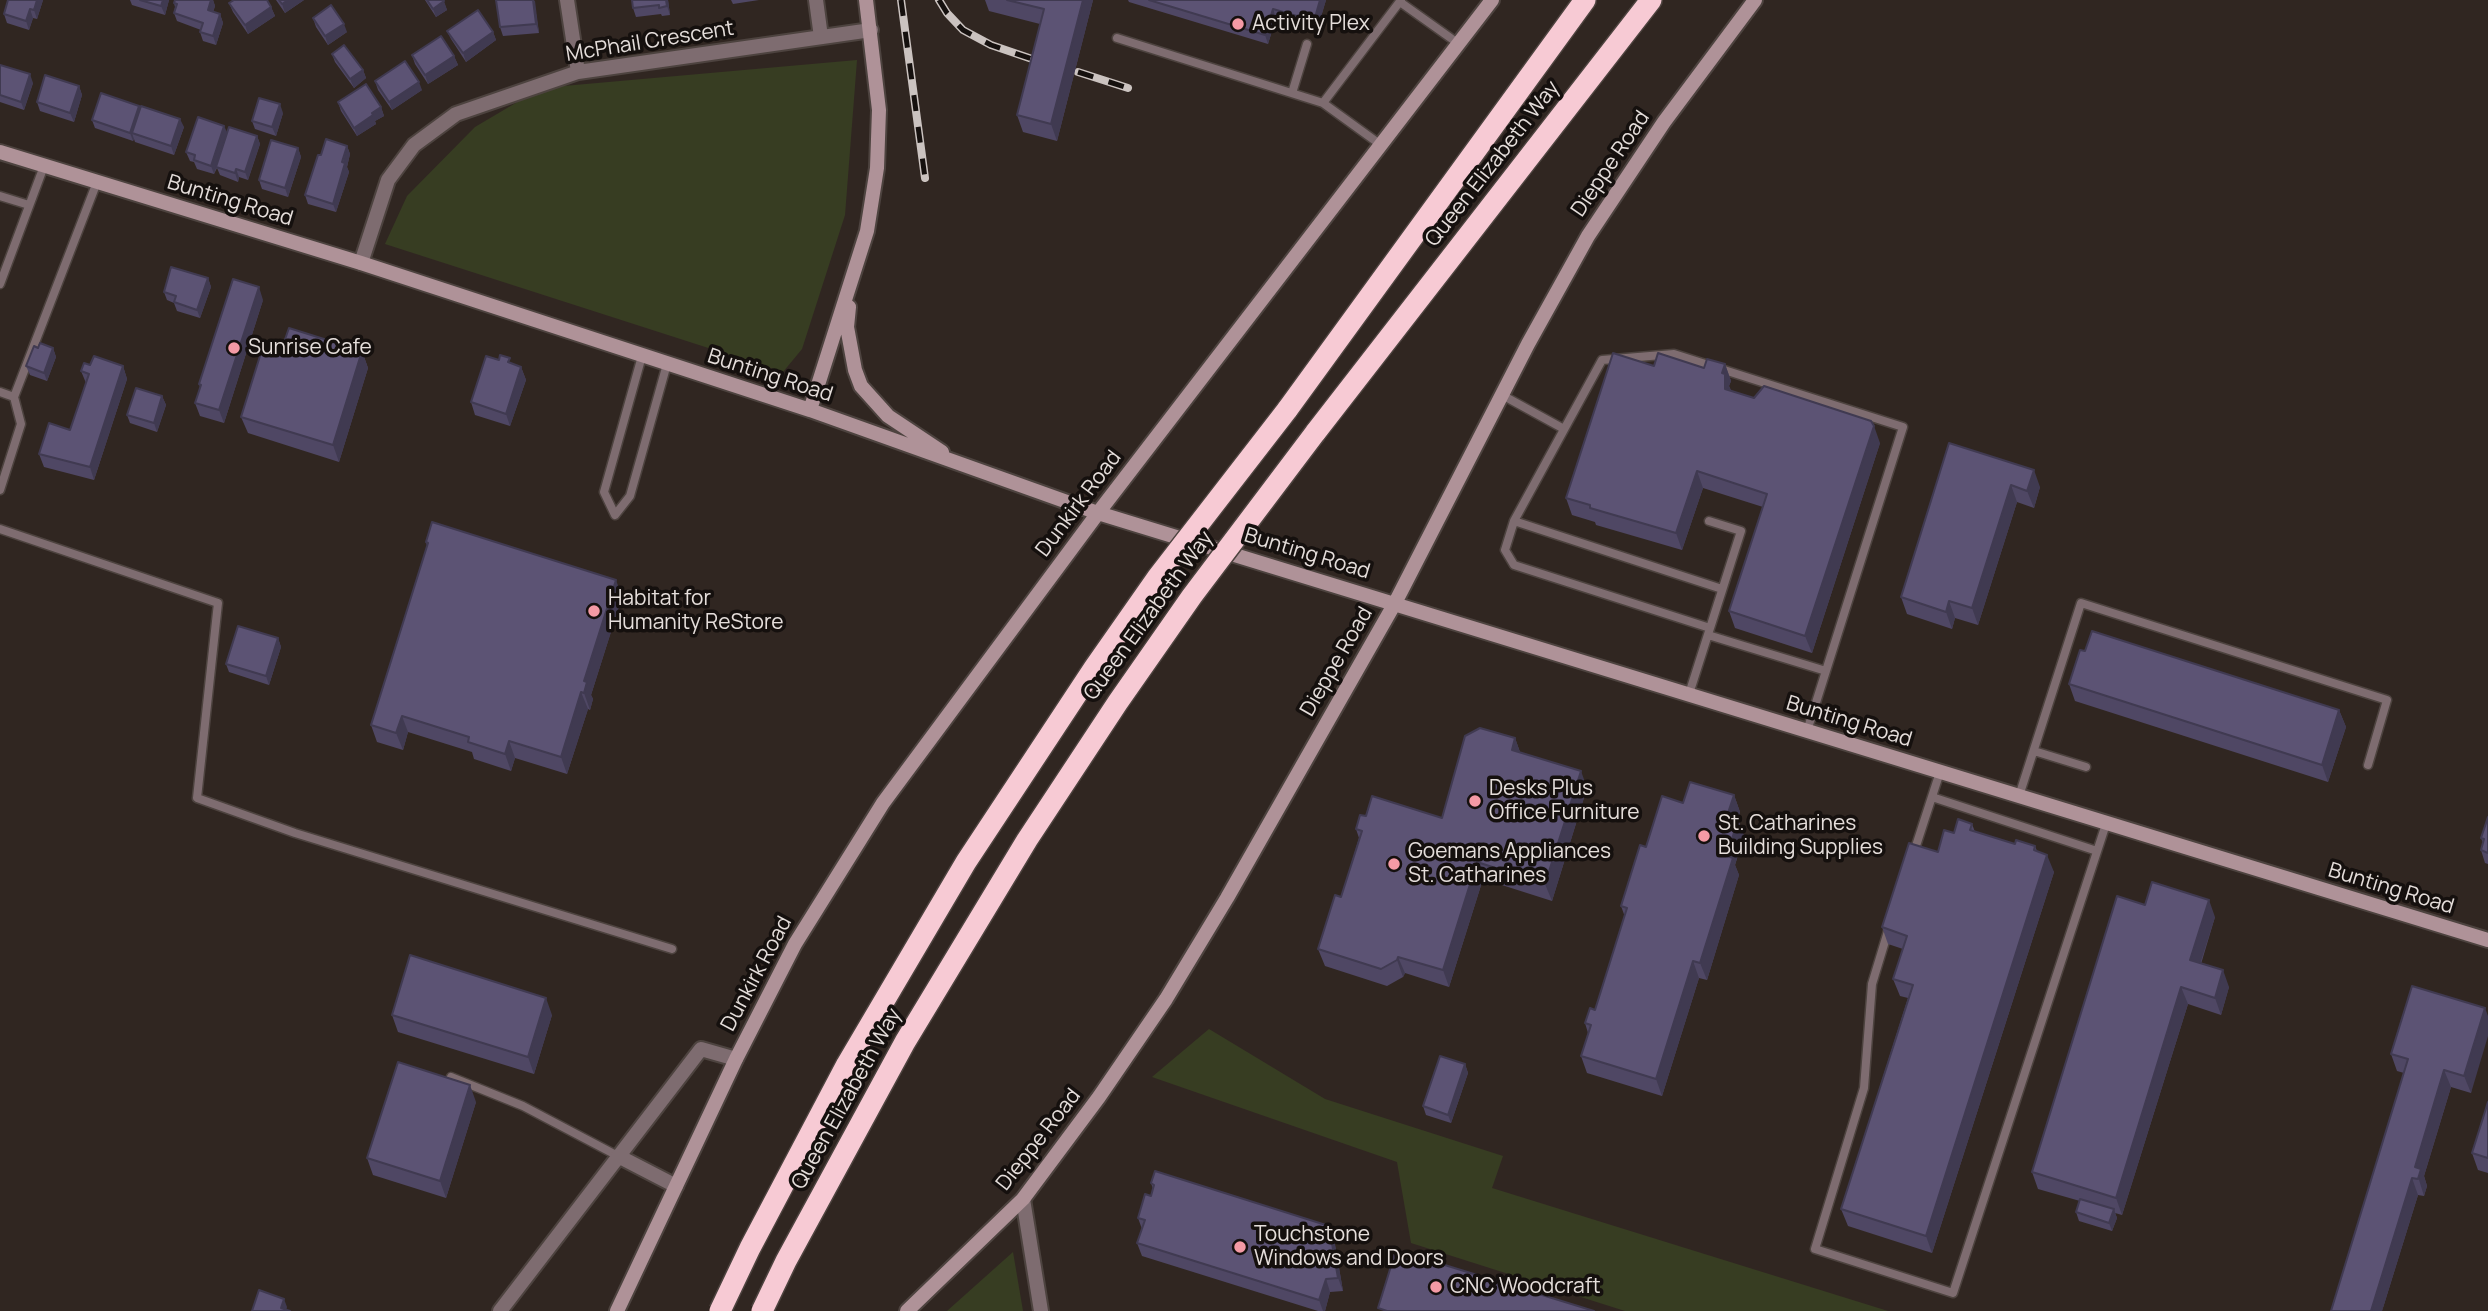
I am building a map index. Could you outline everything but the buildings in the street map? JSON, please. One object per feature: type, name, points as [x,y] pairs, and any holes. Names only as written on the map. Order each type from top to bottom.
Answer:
[{"type":"highway","name":"Queen Elizabeth Way","points":[[720,1311],[750,1248],[847,1064],[967,862],[1086,679],[1149,589],[1287,410],[1585,0]]},
{"type":"highway","name":"Queen Elizabeth Way","points":[[762,1311],[786,1261],[905,1042],[1068,775],[1192,596],[1651,0]]},
{"type":"street","points":[[567,0],[578,72]]},
{"type":"street","points":[[816,0],[821,37]]},
{"type":"street","points":[[810,410],[867,231],[877,168],[879,110],[866,0]]},
{"type":"street","name":"Dunkirk Road","points":[[617,1311],[736,1059],[795,944],[883,803],[1098,513],[1492,0]]},
{"type":"street","name":"Dieppe Road","points":[[907,1311],[1023,1199],[1099,1097],[1166,999],[1234,887],[1395,603],[1556,292],[1610,200],[1755,0]]},
{"type":"street","name":"McPhail Crescent","points":[[361,263],[388,180],[414,145],[456,114],[578,72],[871,30]]},
{"type":"street","name":"Bunting Road","points":[[0,152],[361,263],[810,410],[1098,513],[2488,940]]},
{"type":"street","points":[[848,290],[847,327],[855,370],[861,386],[888,416],[967,467]]},
{"type":"street","name":"Dunkirk Road","points":[[500,1311],[701,1049],[736,1059]]},
{"type":"street","points":[[618,1156],[676,1186]]},
{"type":"street","points":[[1023,1199],[1041,1311]]},
{"type":"lane","points":[[1323,103],[1400,1],[1459,44]]},
{"type":"lane","points":[[1117,38],[1323,103],[1381,145]]},
{"type":"lane","points":[[1292,93],[1307,44]]},
{"type":"lane","points":[[0,284],[44,166]]},
{"type":"lane","points":[[0,490],[21,424],[14,397],[97,182]]},
{"type":"lane","points":[[0,196],[29,205]]},
{"type":"lane","points":[[1807,731],[1894,457],[1903,427],[1675,354],[1602,360],[1514,521],[1505,550],[1514,565],[1826,671]]},
{"type":"lane","points":[[642,356],[604,492],[615,515],[630,496],[667,364]]},
{"type":"lane","points":[[0,392],[14,397]]},
{"type":"lane","points":[[1502,395],[1564,429]]},
{"type":"lane","points":[[1689,694],[1741,531],[1709,520]]},
{"type":"lane","points":[[1514,521],[1722,589]]},
{"type":"lane","points":[[0,529],[218,603],[197,798],[295,833],[672,949]]},
{"type":"lane","points":[[2019,796],[2081,603],[2387,700],[2368,765]]},
{"type":"lane","points":[[2034,751],[2086,767]]},
{"type":"lane","points":[[1912,859],[1940,772]]},
{"type":"lane","points":[[1931,797],[2097,851]]},
{"type":"lane","points":[[1892,921],[1872,984],[1864,1088],[1815,1249],[1953,1293],[2106,824]]},
{"type":"lane","points":[[451,1077],[523,1106],[618,1156]]},
{"type":"green space","points":[[857,60],[845,215],[802,349],[783,372],[385,244],[407,196],[475,127],[541,88]]},
{"type":"green space","points":[[1209,1029],[1325,1099],[1503,1156],[1492,1188],[1888,1311],[1625,1311],[1411,1243],[1397,1162],[1152,1077]]},
{"type":"green space","points":[[1013,1252],[1023,1311],[947,1311]]},
{"type":"railway","points":[[901,0],[925,178]]},
{"type":"railway","points":[[939,0],[963,30],[991,45],[1035,60]]},
{"type":"railway","points":[[1078,72],[1128,88]]},
{"type":"place","name":"Activity Plex","points":[[1238,24]]},
{"type":"place","name":"Sunrise Cafe","points":[[234,348]]},
{"type":"place","name":"Habitat for Humanity ReStore","points":[[594,611]]},
{"type":"place","name":"Desks Plus Office Furniture","points":[[1475,801]]},
{"type":"place","name":"St. Catharines Building Supplies","points":[[1704,836]]},
{"type":"place","name":"Goemans Appliances St. Catharines","points":[[1394,864]]},
{"type":"place","name":"Touchstone Windows and Doors","points":[[1240,1247]]},
{"type":"place","name":"CNC Woodcraft","points":[[1436,1287]]}]
